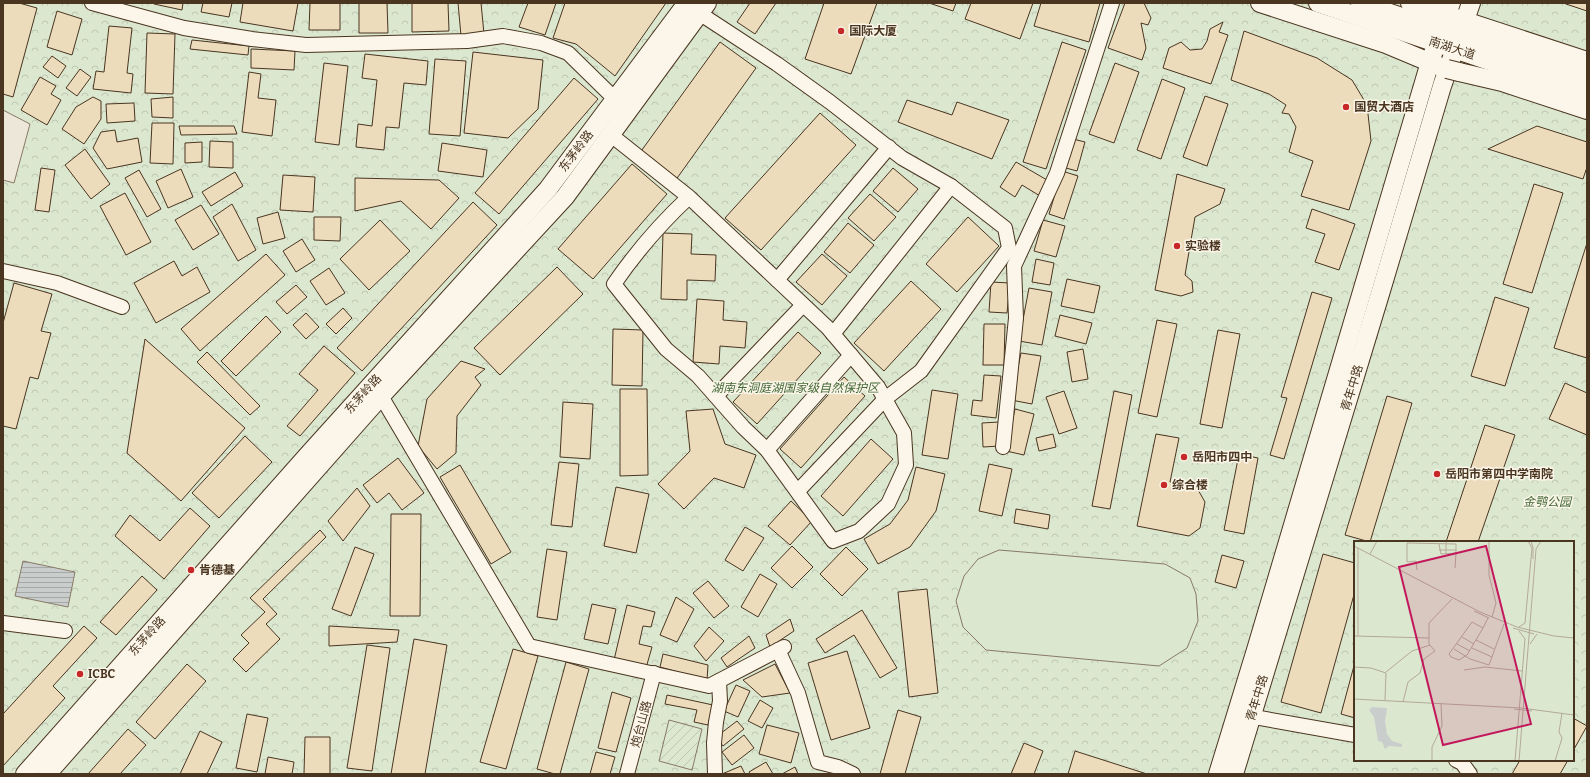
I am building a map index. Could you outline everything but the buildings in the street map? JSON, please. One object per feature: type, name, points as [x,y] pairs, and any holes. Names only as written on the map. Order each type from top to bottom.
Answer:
[{"type":"main road","points":[[1260,3],[1386,44],[1453,70],[1502,82],[1587,110]]},
{"type":"main road","name":"南湖大道","points":[[1318,3],[1444,23]]},
{"type":"main road","name":"南湖大道","points":[[1360,3],[1444,23],[1460,35],[1587,94]]},
{"type":"main road","points":[[1410,3],[1444,23],[1460,35],[1587,61]]},
{"type":"main road","name":"青年中路","points":[[1218,774],[1244,715],[1383,287],[1442,86],[1471,3]]},
{"type":"main road","name":"东茅岭路","points":[[25,774],[308,455],[548,189],[615,99],[697,6]]},
{"type":"main road","name":"东茅岭路","points":[[47,774],[381,396],[565,197],[611,135],[697,6]]},
{"type":"main road","name":"青年中路","points":[[1234,774],[1244,715],[1430,62],[1444,23]]},
{"type":"main road","name":"南湖大道","points":[[1460,35],[1587,79]]},
{"type":"street","points":[[92,3],[184,28],[252,39],[306,45],[467,41],[503,36],[541,43],[568,53],[615,99]]},
{"type":"street","points":[[1003,447],[1016,318],[1014,266],[1057,173],[1112,3]]},
{"type":"street","points":[[697,6],[830,102],[902,158],[951,186],[1005,228],[1009,248],[921,371],[885,399],[798,491]]},
{"type":"street","points":[[611,135],[689,197],[803,304],[833,334],[878,387],[904,434],[906,465],[888,504],[859,531],[833,541],[767,450],[743,427],[698,376],[666,349],[614,284],[632,258],[657,229],[689,197]]},
{"type":"street","points":[[777,280],[888,147]]},
{"type":"street","points":[[833,334],[951,186]]},
{"type":"street","points":[[3,271],[56,283],[122,307]]},
{"type":"street","points":[[716,396],[803,304]]},
{"type":"street","points":[[767,450],[851,355]]},
{"type":"street","points":[[381,396],[529,646],[709,686],[781,648],[798,693],[818,762],[838,767],[853,774]]},
{"type":"street","points":[[3,623],[65,631]]},
{"type":"street","name":"炮台山路","points":[[627,774],[654,673]]},
{"type":"street","points":[[715,774],[714,743],[720,702],[718,681]]},
{"type":"street","points":[[1244,715],[1354,735]]},
{"type":"street","points":[[1458,761],[1462,763],[1470,774]]},
{"type":"green space","name":"湖南东洞庭湖国家级自然保护区","points":[[3,3],[1587,3],[1587,774],[3,774]]},
{"type":"green space","points":[[999,550],[1165,564],[1190,578],[1196,594],[1198,621],[1187,648],[1159,666],[986,650],[963,627],[956,601],[964,576],[978,559]]},
{"type":"green space","points":[[669,720],[702,729],[692,770],[659,761]]},
{"type":"shaded area","points":[[3,110],[30,124],[14,183],[3,180]]},
{"type":"shaded area","points":[[23,561],[75,572],[68,607],[15,596]]},
{"type":"place","name":"国际大厦","points":[[841,31]]},
{"type":"place","name":"国贸大酒店","points":[[1346,107]]},
{"type":"place","name":"实验楼","points":[[1177,246]]},
{"type":"place","name":"岳阳市四中","points":[[1184,457]]},
{"type":"place","name":"岳阳市第四中学南院","points":[[1437,474]]},
{"type":"place","name":"综合楼","points":[[1164,485]]},
{"type":"place","name":"肯德基","points":[[191,570]]},
{"type":"place","name":"ICBC","points":[[80,674]]},
{"type":"park label","name":"金鹗公园","points":[[1547,502]]}]
